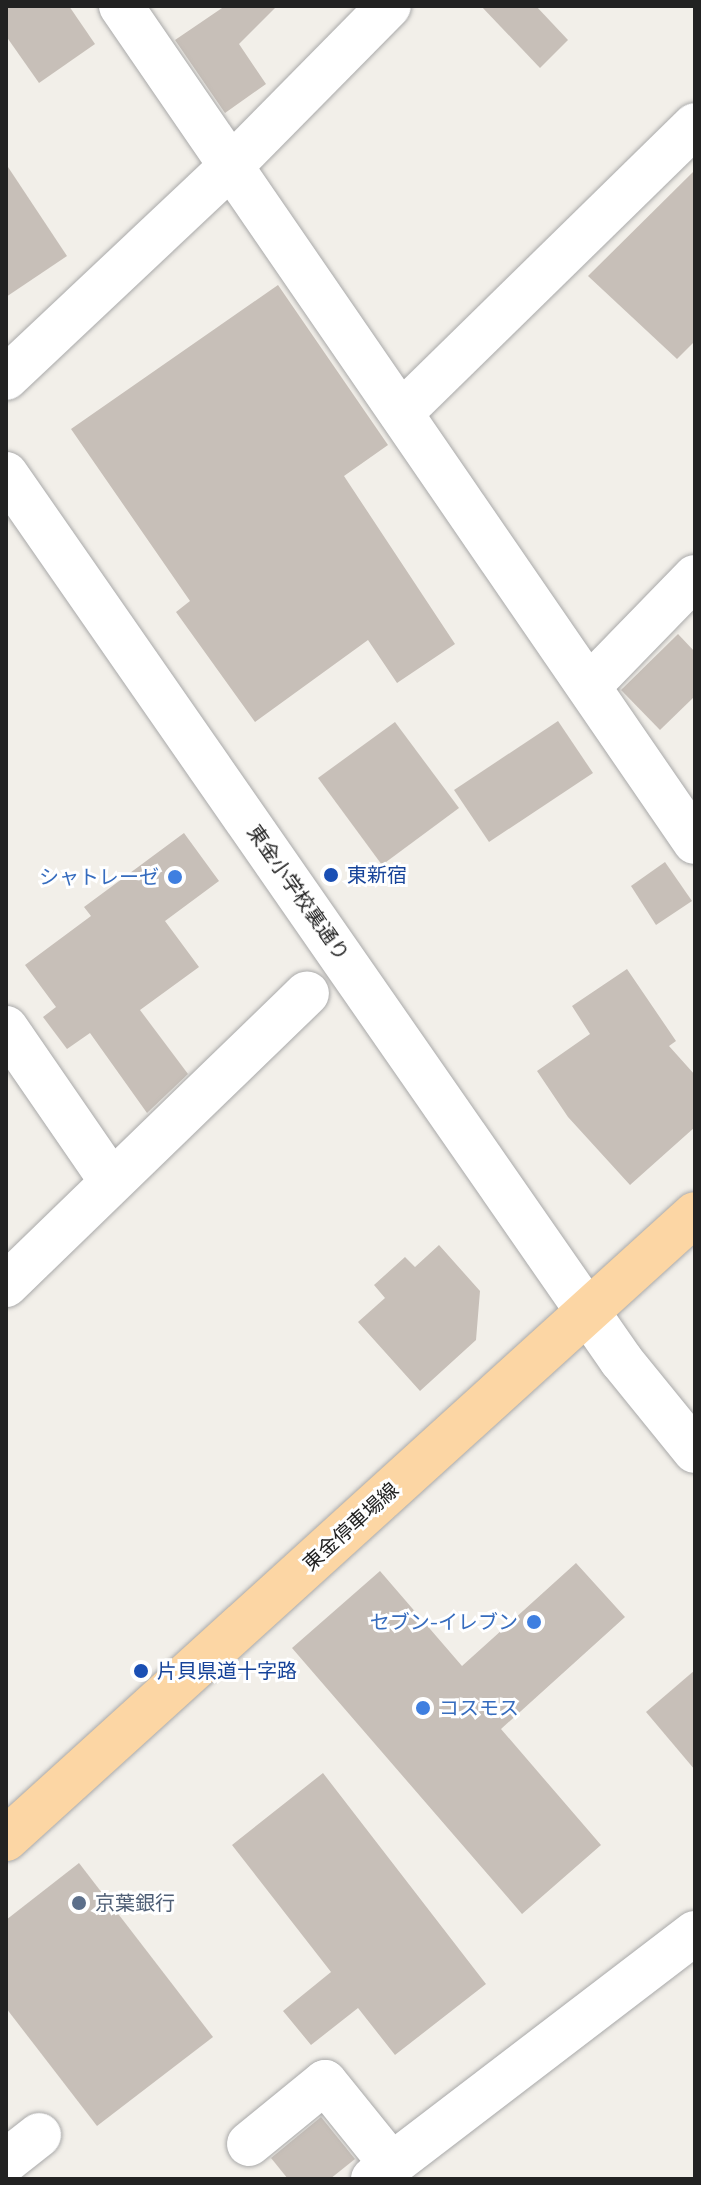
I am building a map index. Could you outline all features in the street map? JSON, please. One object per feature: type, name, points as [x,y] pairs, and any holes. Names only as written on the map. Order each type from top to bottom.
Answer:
[{"type":"main road","name":"東金停車場線","points":[[6,1839],[695,1214]]},
{"type":"street","points":[[121,6],[233,164],[695,842]]},
{"type":"street","points":[[6,378],[233,164],[389,6]]},
{"type":"street","points":[[402,412],[695,125]]},
{"type":"street","name":"東金小学校裏通り","points":[[6,474],[587,1313],[695,1451]]},
{"type":"street","points":[[589,686],[695,577]]},
{"type":"street","points":[[6,1285],[307,993]]},
{"type":"street","points":[[6,1028],[111,1181]]},
{"type":"street","points":[[249,2144],[325,2082],[382,2172],[695,1933]]},
{"type":"building","points":[[6,6],[69,6],[95,44],[39,83],[6,36]]},
{"type":"building","points":[[225,6],[277,6],[239,44],[266,84],[225,113],[175,40]]},
{"type":"building","points":[[481,6],[536,6],[568,40],[540,68]]},
{"type":"building","points":[[6,164],[67,256],[6,297]]},
{"type":"building","points":[[695,170],[695,341],[677,359],[588,276]]},
{"type":"building","points":[[278,285],[388,445],[344,476],[455,644],[397,683],[368,640],[255,722],[176,612],[190,601],[71,429]]},
{"type":"building","points":[[678,634],[695,652],[695,696],[660,730],[621,690]]},
{"type":"building","points":[[558,721],[593,773],[489,842],[454,790]]},
{"type":"building","points":[[395,722],[459,808],[382,865],[318,778]]},
{"type":"building","points":[[184,833],[219,881],[165,921],[199,967],[140,1010],[188,1074],[147,1113],[90,1033],[67,1049],[43,1017],[56,1007],[25,965],[91,916],[84,907]]},
{"type":"building","points":[[665,862],[692,901],[656,925],[631,886]]},
{"type":"building","points":[[627,969],[676,1041],[669,1046],[695,1075],[695,1127],[630,1185],[568,1117],[537,1071],[590,1034],[572,1006]]},
{"type":"building","points":[[439,1245],[480,1291],[476,1340],[420,1391],[358,1322],[385,1298],[374,1285],[405,1257],[415,1267]]},
{"type":"building","points":[[576,1563],[625,1617],[501,1729],[601,1845],[522,1914],[292,1648],[380,1571],[462,1666]]},
{"type":"building","points":[[695,1670],[695,1770],[646,1712]]},
{"type":"building","points":[[323,1773],[486,1984],[395,2055],[358,2008],[311,2045],[283,2011],[331,1972],[232,1845]]},
{"type":"building","points":[[79,1863],[213,2037],[97,2126],[6,2008],[6,1920]]},
{"type":"building","points":[[321,2117],[355,2159],[330,2179],[288,2179],[271,2158]]},
{"type":"place","name":"東新宿","points":[[331,875]]},
{"type":"place","name":"シャトレーゼ","points":[[175,877]]},
{"type":"place","name":"セブン-イレブン","points":[[534,1622]]},
{"type":"place","name":"片貝県道十字路","points":[[141,1671]]},
{"type":"place","name":"コスモス","points":[[423,1708]]},
{"type":"place","name":"京葉銀行","points":[[79,1903]]}]
